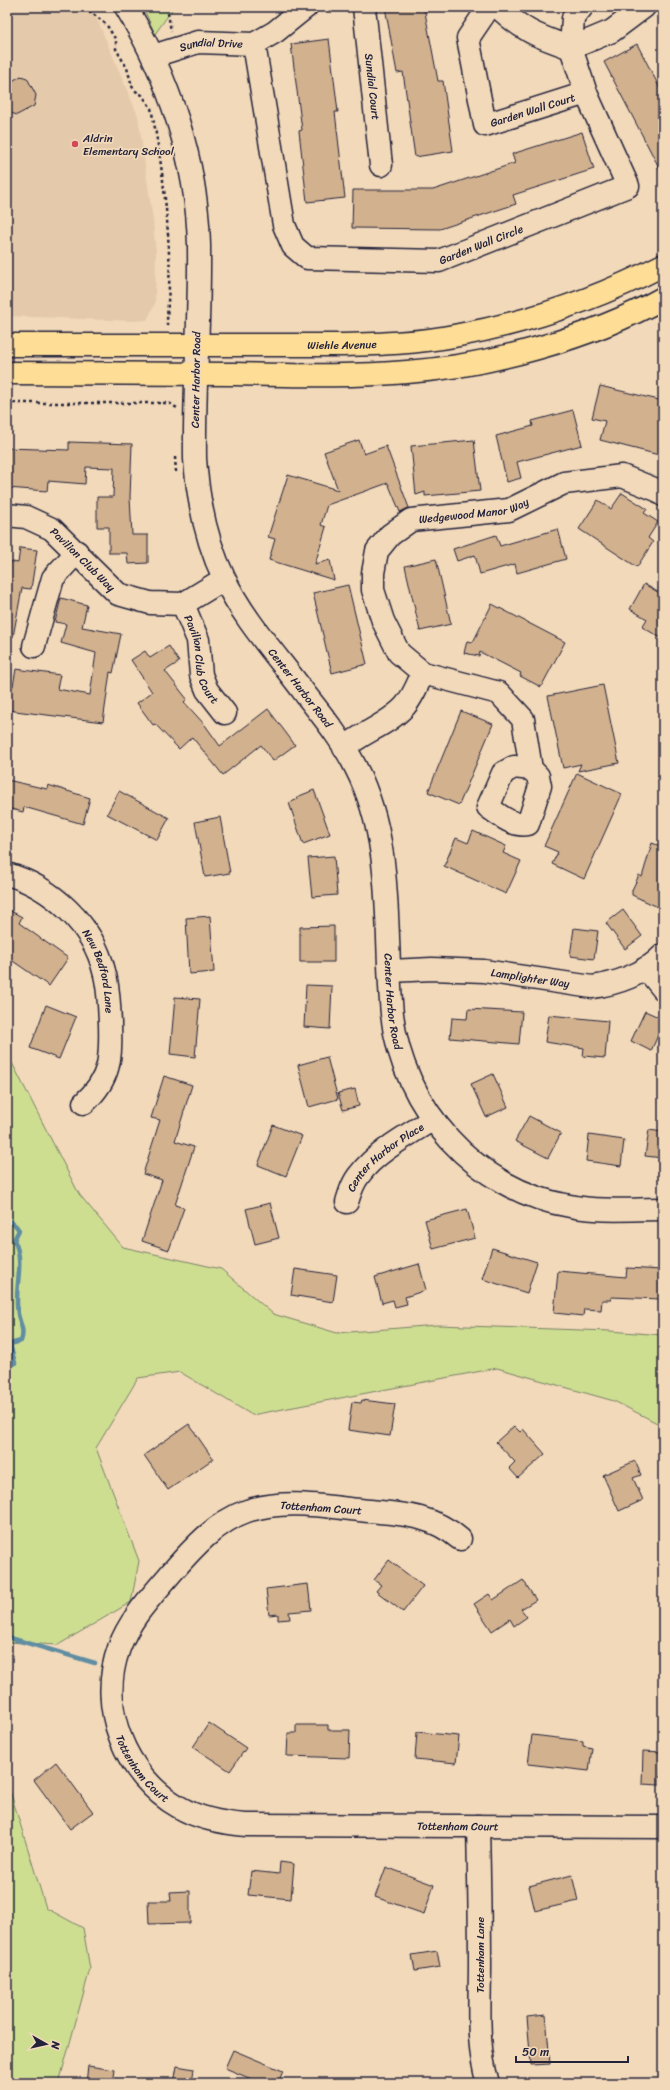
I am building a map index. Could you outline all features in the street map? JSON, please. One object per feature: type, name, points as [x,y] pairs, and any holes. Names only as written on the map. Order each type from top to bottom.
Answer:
[{"type":"main road","name":"Wiehle Avenue","points":[[7,345],[342,345],[397,343],[452,336],[503,326],[580,303],[663,265]]},
{"type":"main road","points":[[7,373],[195,374],[406,372],[440,368],[531,349],[580,335],[663,298]]},
{"type":"street","name":"Center Harbor Road","points":[[126,7],[153,56],[178,121],[195,200],[199,244],[195,374],[197,488],[203,518],[224,580],[248,617],[337,735],[356,768],[367,794],[380,843],[385,878],[395,1036],[402,1063],[433,1119],[451,1142],[471,1161],[495,1178],[518,1191],[543,1200],[596,1210],[663,1208]]},
{"type":"street","name":"Sundial Court","points":[[364,7],[381,165]]},
{"type":"street","name":"Garden Wall Court","points":[[490,7],[468,38],[486,125],[586,93]]},
{"type":"street","points":[[498,7],[515,24],[540,37],[571,48],[612,31],[644,7]]},
{"type":"street","points":[[571,48],[573,18],[582,7]]},
{"type":"street","name":"Sundial Drive","points":[[153,56],[198,42],[254,44],[275,32],[294,11]]},
{"type":"street","name":"Garden Wall Circle","points":[[254,44],[284,225],[293,246],[307,258],[438,261],[628,186],[586,93],[571,48]]},
{"type":"street","name":"Wedgewood Manor Way","points":[[531,769],[523,719],[499,693],[423,673],[399,653],[383,621],[373,590],[373,573],[377,551],[390,535],[411,520],[509,510],[564,483],[622,476],[659,491],[663,495]]},
{"type":"street","name":"Pavilion Club Way","points":[[7,515],[26,516],[52,529],[118,594],[150,603],[183,604]]},
{"type":"street","points":[[34,646],[53,578],[77,552]]},
{"type":"street","points":[[183,604],[224,580]]},
{"type":"street","name":"Pavilion Club Court","points":[[183,604],[198,640],[201,675],[207,690],[225,713]]},
{"type":"street","points":[[344,748],[358,737],[392,718],[406,705],[423,673]]},
{"type":"street","name":"New Bedford Lane","points":[[7,874],[33,884],[52,896],[71,912],[89,936],[97,950],[104,970],[110,1010],[110,1061],[105,1077],[84,1103]]},
{"type":"street","points":[[655,962],[663,989]]},
{"type":"street","name":"Lamplighter Way","points":[[390,971],[432,969],[484,971],[592,987],[608,985],[655,962]]},
{"type":"street","name":"Center Harbor Place","points":[[347,1202],[352,1188],[360,1174],[370,1162],[433,1119]]},
{"type":"street","name":"Tottenham Court","points":[[460,1539],[447,1528],[430,1520],[413,1516],[331,1507],[282,1504],[261,1507],[244,1512],[225,1522],[207,1536],[179,1564],[139,1612],[127,1630],[119,1650],[114,1670],[112,1696],[117,1726],[123,1745],[133,1765],[160,1795],[179,1808],[199,1817],[222,1823],[246,1825],[663,1827]]},
{"type":"street","name":"Tottenham Lane","points":[[478,1826],[480,1906],[480,2045],[483,2068],[488,2083]]},
{"type":"path","points":[[84,7],[106,24],[116,40],[116,49],[127,68],[134,90],[142,95],[151,108],[166,206],[170,296],[168,327]]},
{"type":"path","points":[[167,7],[171,32],[176,49]]},
{"type":"path","points":[[7,403],[171,404],[179,409],[180,413]]},
{"type":"path","points":[[175,456],[177,476]]},
{"type":"shaded area","name":"Aldrin Elementary School","points":[[7,7],[90,7],[98,21],[138,116],[153,220],[156,254],[155,304],[147,320],[134,321],[7,316]]},
{"type":"green space","points":[[143,7],[174,7],[155,34]]},
{"type":"green space","points":[[7,1053],[79,1194],[123,1247],[221,1269],[273,1314],[337,1333],[437,1325],[610,1331],[663,1335],[663,1426],[614,1401],[497,1368],[252,1415],[180,1372],[138,1378],[96,1448],[139,1561],[131,1602],[58,1645],[7,1642]]},
{"type":"green space","points":[[7,1781],[46,1908],[83,1928],[90,1969],[59,2083],[7,2083]]},
{"type":"building","points":[[385,7],[424,7],[438,81],[443,81],[453,151],[415,157],[403,72],[397,73]]},
{"type":"building","points":[[329,39],[338,112],[335,112],[345,198],[307,202],[299,131],[302,130],[291,44]]},
{"type":"building","points":[[637,44],[663,94],[663,175],[604,62]]},
{"type":"building","points":[[21,76],[27,78],[36,95],[34,106],[17,115],[11,113],[7,106],[7,84]]},
{"type":"building","points":[[582,132],[594,169],[513,195],[516,204],[440,229],[352,228],[353,190],[433,190],[515,163],[512,154]]},
{"type":"building","points":[[600,386],[663,401],[663,456],[600,440],[605,421],[592,418]]},
{"type":"building","points":[[573,410],[582,445],[517,462],[521,478],[507,482],[496,436],[533,426],[532,421]]},
{"type":"building","points":[[359,440],[364,454],[386,446],[409,508],[400,512],[388,483],[327,505],[321,525],[326,527],[315,564],[330,560],[334,580],[269,560],[275,539],[268,537],[288,475],[338,490],[324,452]]},
{"type":"building","points":[[474,440],[480,491],[425,496],[425,492],[416,495],[411,446]]},
{"type":"building","points":[[69,442],[132,444],[130,497],[132,535],[148,535],[148,563],[128,564],[127,553],[109,553],[109,527],[97,527],[97,497],[113,497],[114,468],[86,467],[85,484],[48,481],[47,491],[7,488],[7,448],[69,450]]},
{"type":"building","points":[[622,493],[647,509],[644,513],[658,522],[648,538],[653,542],[637,567],[579,529],[598,500],[611,509]]},
{"type":"building","points":[[558,529],[566,559],[517,573],[515,564],[480,574],[475,555],[457,561],[453,549],[496,535],[500,546]]},
{"type":"building","points":[[20,548],[37,550],[31,589],[22,588],[13,637],[7,636],[7,561],[18,563]]},
{"type":"building","points":[[436,559],[451,624],[420,631],[405,566]]},
{"type":"building","points":[[644,584],[663,595],[663,639],[642,627],[647,619],[630,609]]},
{"type":"building","points":[[348,585],[367,664],[332,673],[313,593]]},
{"type":"building","points":[[61,598],[87,605],[82,627],[121,634],[113,673],[110,672],[103,722],[7,710],[7,685],[13,686],[16,669],[60,675],[57,689],[90,695],[96,653],[61,643],[66,624],[55,622]]},
{"type":"building","points":[[492,604],[565,642],[541,687],[520,676],[521,673],[480,652],[479,656],[464,653],[467,641],[473,642]]},
{"type":"building","points":[[169,646],[179,662],[165,671],[187,699],[184,702],[205,725],[220,746],[268,709],[295,745],[273,761],[261,745],[223,775],[192,737],[179,749],[155,724],[153,725],[137,703],[152,692],[131,660],[145,651],[150,658]]},
{"type":"building","points":[[603,685],[619,763],[578,771],[581,764],[563,768],[548,696]]},
{"type":"building","points":[[461,711],[493,724],[459,805],[428,792]]},
{"type":"building","points":[[577,773],[622,794],[584,879],[552,864],[558,852],[544,846]]},
{"type":"building","points":[[7,780],[47,789],[48,785],[90,798],[83,824],[24,807],[23,812],[7,808]]},
{"type":"building","points":[[314,790],[330,834],[303,844],[289,803],[298,799],[297,797]]},
{"type":"building","points":[[119,791],[169,818],[157,840],[107,814]]},
{"type":"building","points":[[220,817],[230,873],[205,877],[195,822]]},
{"type":"building","points":[[473,831],[506,846],[503,853],[521,861],[506,894],[444,866],[456,838],[468,843]]},
{"type":"building","points":[[652,843],[663,847],[663,901],[660,908],[632,895],[632,890],[639,875],[642,877]]},
{"type":"building","points":[[334,856],[337,895],[312,897],[308,858]]},
{"type":"building","points":[[7,909],[22,917],[19,923],[68,958],[49,986],[7,957]]},
{"type":"building","points":[[623,910],[642,936],[625,949],[606,923]]},
{"type":"building","points":[[210,916],[214,972],[189,974],[186,918]]},
{"type":"building","points":[[334,926],[334,962],[300,962],[300,927]]},
{"type":"building","points":[[574,928],[598,931],[594,959],[570,956]]},
{"type":"building","points":[[306,985],[332,986],[330,1029],[304,1027]]},
{"type":"building","points":[[175,997],[200,999],[195,1057],[170,1054]]},
{"type":"building","points":[[46,1005],[76,1017],[59,1059],[30,1048]]},
{"type":"building","points":[[468,1009],[522,1012],[519,1044],[450,1038],[452,1018],[467,1019]]},
{"type":"building","points":[[645,1011],[663,1019],[663,1024],[651,1051],[631,1041]]},
{"type":"building","points":[[549,1015],[608,1021],[605,1058],[583,1056],[584,1048],[545,1042]]},
{"type":"building","points":[[327,1057],[338,1099],[309,1107],[298,1065]]},
{"type":"building","points":[[493,1074],[508,1107],[486,1117],[471,1084]]},
{"type":"building","points":[[164,1076],[192,1085],[175,1141],[194,1147],[175,1205],[184,1208],[169,1250],[142,1241],[162,1180],[143,1174],[160,1120],[151,1118]]},
{"type":"building","points":[[355,1089],[359,1106],[343,1110],[338,1093]]},
{"type":"building","points":[[529,1116],[561,1133],[548,1158],[515,1141]]},
{"type":"building","points":[[273,1125],[302,1136],[286,1176],[258,1165]]},
{"type":"building","points":[[649,1130],[663,1132],[663,1158],[645,1156]]},
{"type":"building","points":[[589,1135],[624,1140],[621,1166],[586,1161]]},
{"type":"building","points":[[270,1203],[279,1238],[255,1244],[246,1209]]},
{"type":"building","points":[[467,1209],[475,1238],[433,1249],[425,1220]]},
{"type":"building","points":[[492,1248],[537,1262],[527,1293],[482,1279]]},
{"type":"building","points":[[419,1264],[426,1290],[405,1297],[407,1304],[395,1307],[393,1300],[382,1303],[375,1277]]},
{"type":"building","points":[[627,1268],[662,1270],[661,1299],[611,1297],[611,1300],[602,1300],[601,1310],[584,1309],[583,1316],[554,1313],[558,1271],[626,1277]]},
{"type":"building","points":[[295,1269],[337,1275],[333,1302],[291,1295]]},
{"type":"building","points":[[362,1400],[395,1404],[390,1436],[348,1430],[352,1402],[361,1403]]},
{"type":"building","points":[[189,1424],[213,1459],[168,1490],[144,1455]]},
{"type":"building","points":[[514,1426],[520,1432],[523,1429],[545,1454],[518,1478],[509,1468],[515,1462],[496,1442]]},
{"type":"building","points":[[635,1461],[641,1475],[633,1478],[643,1500],[619,1511],[603,1475]]},
{"type":"building","points":[[389,1560],[423,1586],[403,1612],[376,1591],[381,1585],[374,1580]]},
{"type":"building","points":[[523,1580],[536,1600],[521,1609],[527,1617],[514,1626],[510,1619],[492,1631],[474,1604],[489,1594],[493,1600]]},
{"type":"building","points":[[308,1584],[311,1610],[289,1612],[290,1619],[278,1620],[278,1614],[269,1615],[266,1589]]},
{"type":"building","points":[[209,1723],[246,1748],[230,1771],[193,1747]]},
{"type":"building","points":[[296,1725],[328,1725],[328,1730],[350,1730],[349,1758],[287,1756],[288,1733],[296,1733]]},
{"type":"building","points":[[417,1732],[459,1736],[456,1763],[415,1759]]},
{"type":"building","points":[[532,1735],[583,1741],[583,1746],[592,1748],[589,1771],[528,1764]]},
{"type":"building","points":[[643,1751],[663,1752],[663,1777],[659,1777],[659,1785],[642,1784]]},
{"type":"building","points":[[56,1762],[93,1812],[70,1829],[34,1780]]},
{"type":"building","points":[[280,1862],[294,1864],[291,1899],[248,1895],[251,1871],[279,1874]]},
{"type":"building","points":[[386,1867],[434,1885],[424,1914],[375,1897]]},
{"type":"building","points":[[572,1875],[578,1901],[535,1911],[529,1886]]},
{"type":"building","points":[[190,1891],[190,1923],[149,1924],[148,1901],[171,1901],[170,1892]]},
{"type":"building","points":[[437,1951],[440,1967],[415,1971],[412,1955]]},
{"type":"building","points":[[546,2015],[550,2064],[531,2065],[527,2017]]},
{"type":"building","points":[[233,2050],[283,2071],[278,2083],[261,2083],[225,2068]]},
{"type":"building","points":[[88,2066],[115,2070],[113,2083],[86,2083]]},
{"type":"building","points":[[177,2066],[194,2069],[192,2083],[174,2083]]},
{"type":"waterway","points":[[7,1219],[19,1230],[14,1240],[19,1258],[17,1305],[22,1327],[21,1341],[10,1344],[15,1363],[7,1366]]},
{"type":"waterway","points":[[7,1637],[95,1663]]},
{"type":"place","name":"Aldrin Elementary School","points":[[75,144]]}]
